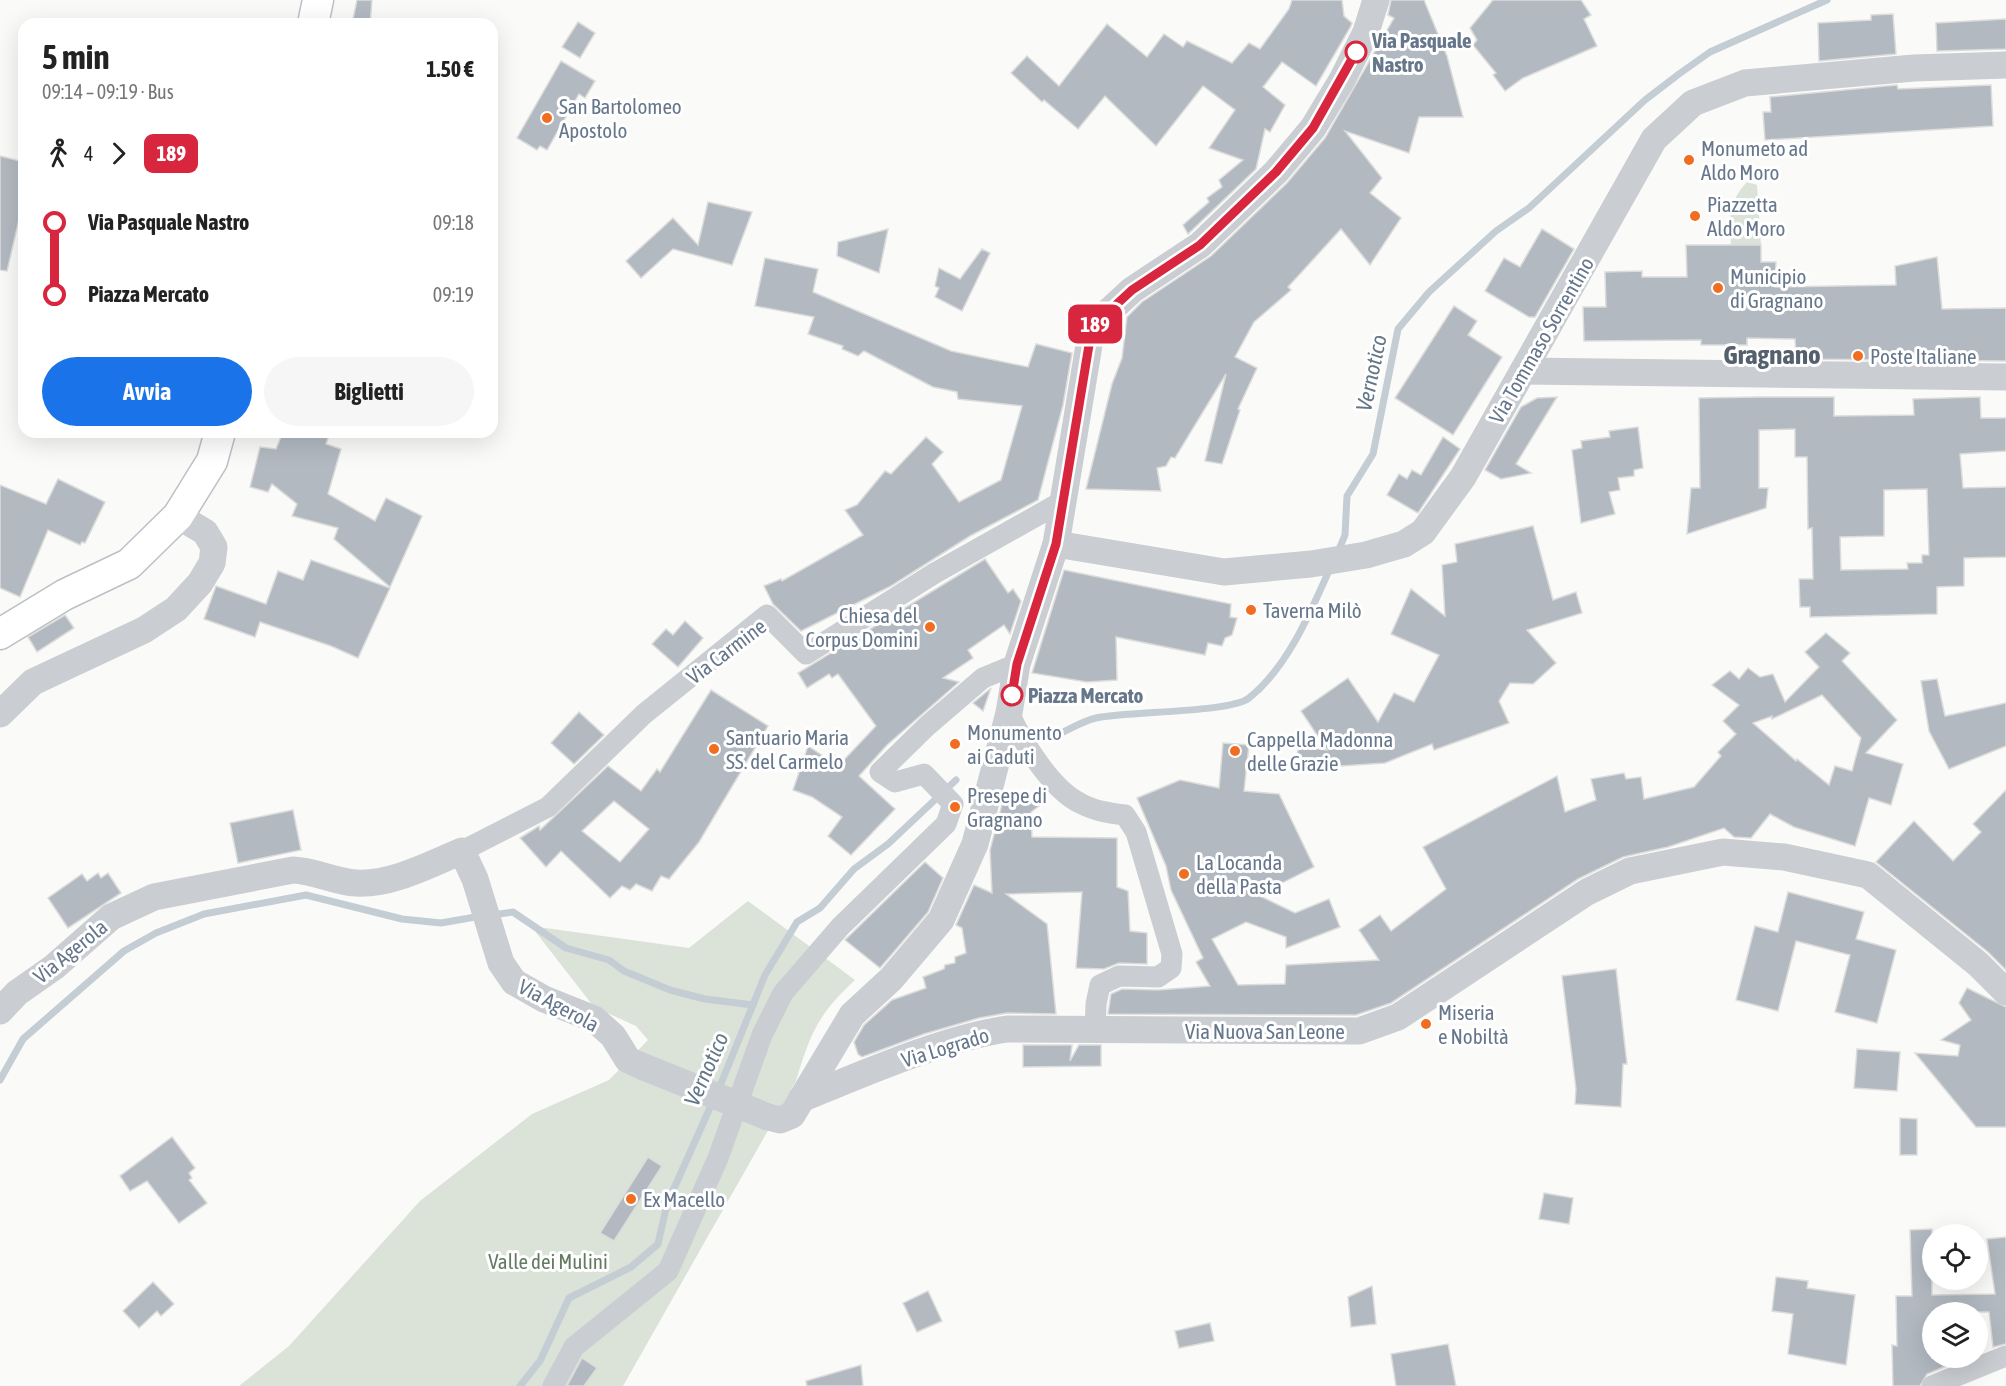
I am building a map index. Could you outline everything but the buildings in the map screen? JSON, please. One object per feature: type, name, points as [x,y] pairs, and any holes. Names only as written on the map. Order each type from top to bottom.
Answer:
[{"type":"main road","points":[[314,18],[318,0]]},
{"type":"main road","points":[[6,625],[129,564],[178,516],[212,462],[218,438]]},
{"type":"street","points":[[1095,1031],[1096,1004],[1101,985],[1119,976],[1158,977],[1171,968],[1172,954],[1136,831],[1125,815],[1098,811],[1077,802],[1065,791],[1036,760],[1020,737],[1009,713],[1017,664],[1056,544],[1092,327],[1132,290],[1200,245],[1276,172],[1313,128],[1342,80],[1366,32],[1376,0]]},
{"type":"street","name":"Via Tommaso Sorrentino","points":[[1056,544],[1224,572],[1311,564],[1366,555],[1404,544],[1423,532],[1463,477],[1654,140],[1694,103],[1745,83],[1914,68],[2006,65]]},
{"type":"street","points":[[1523,371],[2006,377]]},
{"type":"street","name":"Via Carmine","points":[[462,851],[548,807],[644,714],[767,615],[806,654],[934,573],[1063,501]]},
{"type":"street","points":[[0,714],[33,681],[144,630],[176,609],[200,583],[212,564],[214,547],[205,532],[178,516]]},
{"type":"street","points":[[553,1386],[574,1347],[668,1271],[718,1158],[762,1035],[783,993],[840,927],[945,824],[954,804],[924,774],[894,782],[880,772],[927,726],[983,678],[1017,664]]},
{"type":"street","name":"Via Agerola","points":[[0,1011],[17,993],[54,967],[111,917],[154,897],[293,870],[313,871],[356,883],[374,881],[407,873],[462,851],[475,879],[501,963],[514,982],[544,999],[594,1019],[613,1036],[628,1060],[768,1117],[780,1119],[792,1115],[852,1015],[891,980],[941,920],[975,844],[1009,713]]},
{"type":"street","name":"Via Nuova San Leone","points":[[1095,1031],[1359,1031],[1398,1017],[1598,886],[1630,871],[1723,852],[1784,857],[1868,875],[1978,964],[2006,992]]},
{"type":"street","name":"Via Logrado","points":[[801,1099],[879,1068],[987,1032],[1007,1029],[1095,1031]]},
{"type":"street","points":[[843,1031],[845,1043],[856,1060],[862,1066],[879,1068]]},
{"type":"street","points":[[1932,1386],[2006,1356]]},
{"type":"green space","points":[[1747,182],[1757,185],[1761,245],[1731,245],[1731,211],[1736,197]]},
{"type":"green space","name":"Valle dei Mulini","points":[[748,901],[855,980],[832,1004],[817,1026],[796,1081],[623,1386],[239,1386],[289,1346],[420,1201],[532,1114],[609,1080],[648,1040],[636,1026],[594,1007],[531,926],[689,948]]},
{"type":"waterway","name":"Vernotico","points":[[1337,554],[1345,535],[1347,496],[1373,454],[1398,329],[1429,292],[1496,231],[1529,208],[1645,100],[1679,74],[1710,52],[1827,0]]},
{"type":"waterway","name":"Vernotico","points":[[1054,736],[1096,718],[1201,709],[1238,703],[1249,698],[1263,685],[1287,654],[1307,619],[1331,566]]},
{"type":"waterway","name":"Vernotico","points":[[718,1091],[765,975],[797,922],[820,908],[854,869],[888,844],[956,780]]},
{"type":"waterway","points":[[0,1080],[23,1039],[124,951],[156,933],[204,914],[306,895],[402,919],[441,923],[481,916]]},
{"type":"waterway","points":[[492,915],[513,912],[566,948],[609,960],[624,971],[670,990],[705,999],[753,1005]]},
{"type":"waterway","name":"Vernotico","points":[[520,1386],[540,1361],[569,1298],[631,1267],[658,1244],[667,1204],[713,1101]]},
{"type":"bus line","name":"189","points":[[1012,695],[1017,664],[1056,544],[1089,357],[1092,327],[1132,290],[1200,245],[1276,172],[1313,128],[1356,52]]},
{"type":"place","name":"Via Pasquale Nastro","points":[[1356,52]]},
{"type":"place","name":"San Bartolomeo Apostolo","points":[[547,118]]},
{"type":"place","name":"Monumeto ad Aldo Moro","points":[[1689,160]]},
{"type":"place","name":"Piazzetta Aldo Moro","points":[[1695,216]]},
{"type":"place","name":"Municipio di Gragnano","points":[[1718,288]]},
{"type":"place","name":"Poste Italiane","points":[[1858,356]]},
{"type":"place","name":"Taverna Milò","points":[[1251,610]]},
{"type":"place","name":"Chiesa del Corpus Domini","points":[[930,627]]},
{"type":"place","name":"Piazza Mercato","points":[[1012,695]]},
{"type":"place","name":"Monumento ai Caduti","points":[[955,744]]},
{"type":"place","name":"Santuario Maria SS. del Carmelo","points":[[714,749]]},
{"type":"place","name":"Cappella Madonna delle Grazie","points":[[1235,751]]},
{"type":"place","name":"Presepe di Gragnano","points":[[955,807]]},
{"type":"place","name":"La Locanda della Pasta","points":[[1184,874]]},
{"type":"place","name":"Miseria e Nobiltà","points":[[1426,1024]]},
{"type":"place","name":"Ex Macello","points":[[631,1199]]},
{"type":"district","name":"Gragnano","points":[[1772,354]]}]
